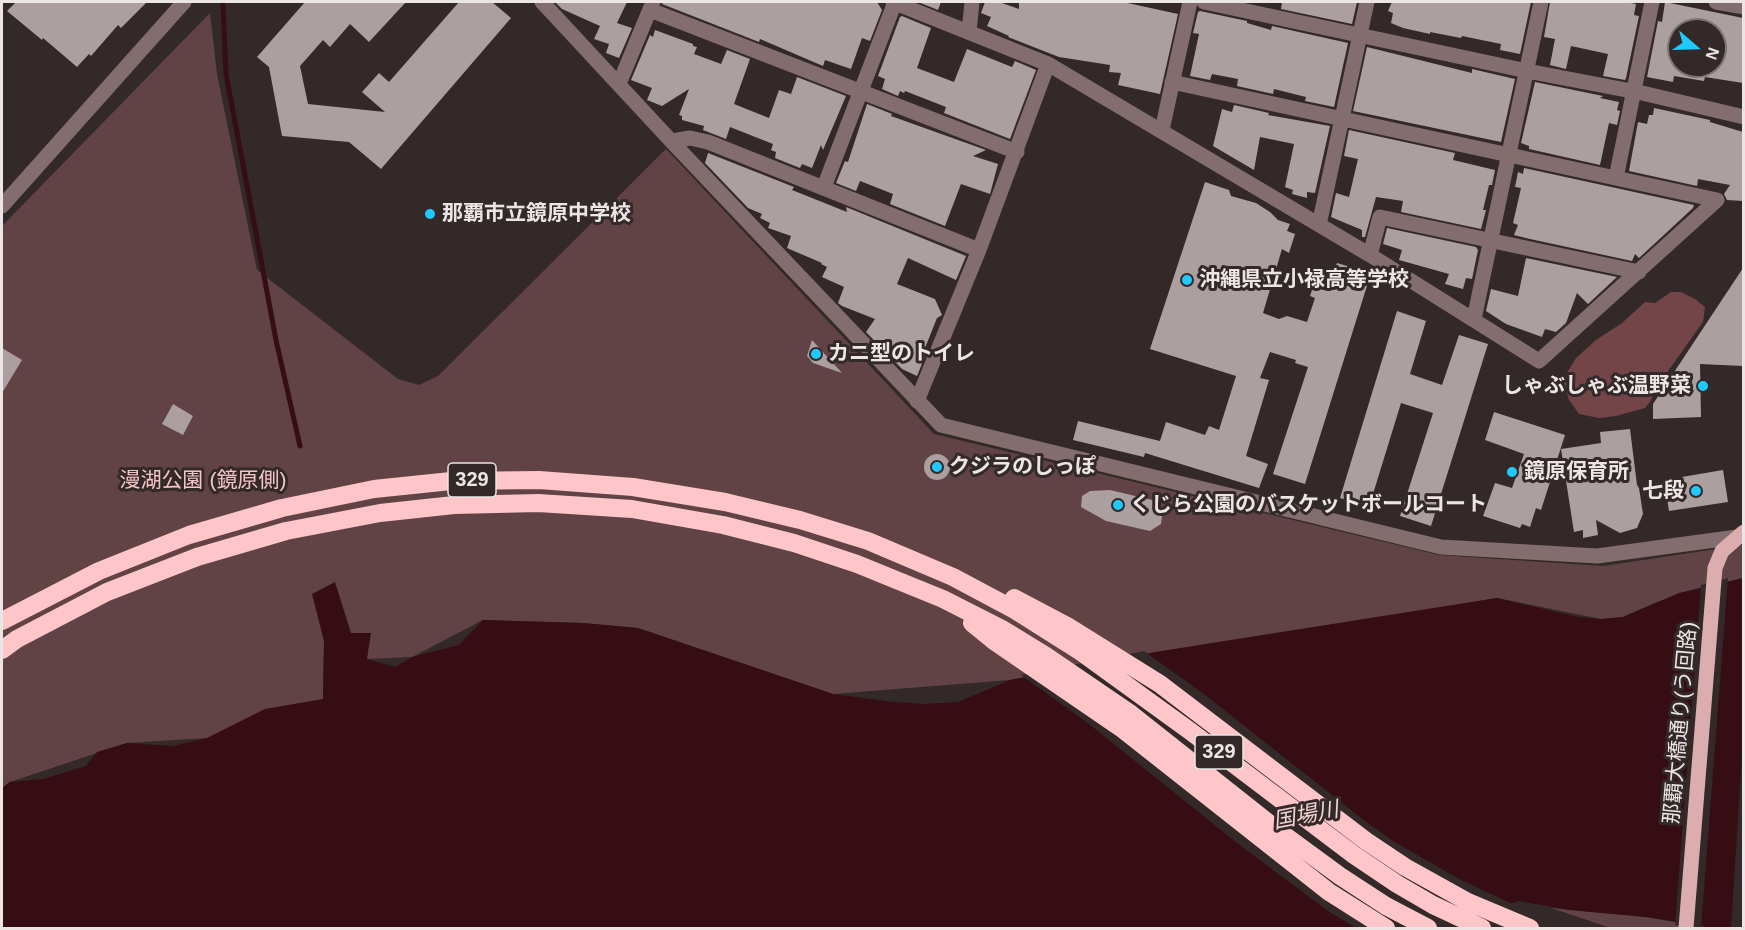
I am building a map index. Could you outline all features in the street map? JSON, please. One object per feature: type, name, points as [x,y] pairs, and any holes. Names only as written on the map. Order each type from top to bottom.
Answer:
[{"type":"highway","name":"329","points":[[2,621],[99,571],[212,527],[282,508],[374,489],[451,481],[506,479],[576,481],[633,487],[764,510],[833,530],[912,558],[1012,609],[1081,652],[1200,738],[1354,855],[1433,905],[1482,928]]},
{"type":"highway","name":"329","points":[[2,650],[17,639],[106,592],[197,557],[286,531],[389,512],[454,505],[538,503],[632,509],[723,525],[794,543],[836,557],[943,599],[1002,629],[1089,685],[1174,747],[1280,832],[1340,876],[1386,906],[1428,928]]},
{"type":"highway","points":[[953,577],[1020,599],[1067,626],[1160,684],[1405,867],[1468,902],[1530,928]]},
{"type":"highway","points":[[943,599],[994,641],[1120,728],[1329,892],[1386,928]]},
{"type":"main road","name":"那覇大橋通り(う回路)","points":[[1686,928],[1715,568],[1722,551],[1740,535]]},
{"type":"street","points":[[3,202],[184,2]]},
{"type":"street","points":[[542,2],[917,401],[937,422],[946,427],[1431,546],[1597,556],[1740,535]]},
{"type":"street","points":[[824,187],[894,2],[1048,64],[1370,255],[1539,361],[1717,200],[1172,82]]},
{"type":"street","points":[[969,32],[972,2]]},
{"type":"street","points":[[1162,130],[1190,2]]},
{"type":"street","points":[[1204,2],[1527,71],[1634,91],[1743,117]]},
{"type":"street","points":[[1319,225],[1367,2]]},
{"type":"street","points":[[1474,319],[1541,2]]},
{"type":"street","points":[[1616,178],[1652,2]]},
{"type":"street","points":[[1716,2],[1743,8]]},
{"type":"street","points":[[619,84],[652,6],[860,92],[1017,152]]},
{"type":"street","points":[[917,401],[979,250],[1048,64]]},
{"type":"street","points":[[674,143],[690,138],[708,142],[979,250]]},
{"type":"street","points":[[1370,255],[1380,217],[1639,272]]},
{"type":"green space","name":"漫湖公園 (鏡原側)","points":[[210,13],[217,74],[257,270],[398,379],[419,385],[438,376],[666,149],[934,434],[1439,555],[1603,566],[1743,545],[1743,578],[1657,602],[1623,617],[1601,619],[1497,598],[1010,680],[833,694],[638,628],[583,623],[483,620],[412,657],[367,659],[324,641],[323,699],[207,738],[127,743],[10,782],[2,788],[2,226]]},
{"type":"green space","points":[[1551,908],[1646,917],[1712,928],[1611,928]]},
{"type":"shaded area","points":[[1671,292],[1681,292],[1705,307],[1703,322],[1656,388],[1650,402],[1645,408],[1616,416],[1599,418],[1579,414],[1569,400],[1564,384],[1565,376],[1576,358],[1596,340],[1622,323],[1645,302],[1655,303]]},
{"type":"water","name":"国場川","points":[[1743,578],[1743,928],[1712,928],[1518,901],[1438,928],[2,928],[2,788],[10,782],[43,779],[86,766],[97,752],[127,743],[173,746],[207,738],[265,709],[323,699],[324,641],[312,594],[335,582],[351,633],[371,633],[367,659],[395,667],[412,657],[459,645],[483,620],[583,623],[638,628],[833,694],[925,704],[958,702],[1010,680],[1155,652],[1497,598],[1578,617],[1601,619],[1623,617],[1679,593]]},
{"type":"pier","points":[[1728,578],[1701,928],[1694,928],[1675,925],[1701,585]]},
{"type":"pier","points":[[1144,651],[1204,694],[1393,841],[1459,879],[1515,905],[1447,928],[1356,928],[1328,911],[1237,843],[1089,724],[1021,675]]},
{"type":"pier","points":[[1743,739],[1743,928],[1731,928]]},
{"type":"building","points":[[16,2],[147,2],[121,28],[118,25],[91,56],[89,54],[77,67],[7,11]]},
{"type":"building","points":[[305,2],[406,2],[369,42],[350,24],[330,47],[323,40],[300,66],[308,104],[385,112],[362,92],[379,73],[389,82],[459,2],[492,2],[511,18],[381,169],[349,142],[282,136],[269,67],[257,57]]},
{"type":"building","points":[[555,2],[627,2],[617,23],[632,28],[619,58],[606,53],[609,44],[594,39],[600,26],[562,9]]},
{"type":"building","points":[[663,2],[877,2],[882,10],[870,41],[862,38],[851,69],[825,60],[823,66],[760,39],[759,42],[662,4]]},
{"type":"building","points":[[918,2],[941,2],[938,10]]},
{"type":"building","points":[[985,2],[999,2],[1019,9],[1019,2],[1123,2],[1178,14],[1160,94],[1118,85],[1121,73],[1109,72],[1110,65],[1059,57],[987,26],[991,17],[981,13]]},
{"type":"building","points":[[1282,2],[1357,2],[1352,24],[1281,9]]},
{"type":"building","points":[[1392,2],[1531,2],[1520,54],[1500,50],[1501,44],[1403,28],[1391,23],[1393,13],[1388,11]]},
{"type":"building","points":[[1550,2],[1636,4],[1634,15],[1639,16],[1625,80],[1603,76],[1608,54],[1571,46],[1566,69],[1550,65],[1555,39],[1544,37]]},
{"type":"building","points":[[1665,2],[1743,18],[1743,83],[1711,78],[1727,78],[1727,18],[1667,18],[1667,78],[1674,78],[1673,82],[1647,77],[1658,21],[1662,22]]},
{"type":"building","points":[[1200,11],[1247,21],[1247,23],[1271,30],[1272,26],[1348,43],[1334,107],[1305,101],[1306,97],[1274,89],[1273,94],[1237,86],[1238,79],[1212,74],[1210,80],[1190,76],[1199,34],[1193,33]]},
{"type":"building","points":[[902,16],[931,28],[917,68],[954,82],[967,49],[1012,67],[1015,61],[1036,70],[1010,139],[944,113],[946,107],[905,91],[904,93],[900,91],[898,96],[882,89],[885,79],[878,76]]},
{"type":"building","points":[[655,30],[693,44],[697,47],[694,54],[721,64],[727,50],[750,59],[734,104],[769,118],[779,90],[791,94],[797,77],[846,96],[823,150],[821,145],[812,168],[802,164],[800,168],[775,158],[776,152],[771,150],[773,144],[730,127],[726,139],[703,130],[704,126],[682,120],[682,116],[679,115],[689,89],[662,106],[647,100],[652,88],[631,80],[650,35],[653,37]]},
{"type":"building","points":[[1367,47],[1472,73],[1472,69],[1515,79],[1501,142],[1353,111]]},
{"type":"building","points":[[1686,78],[1705,78],[1704,81]]},
{"type":"building","points":[[1535,82],[1603,96],[1600,98],[1619,102],[1617,125],[1609,123],[1600,165],[1529,149],[1529,146],[1521,143]]},
{"type":"building","points":[[867,104],[892,114],[891,116],[986,150],[973,156],[998,164],[990,194],[961,184],[945,226],[890,204],[893,194],[860,181],[856,191],[836,183],[845,161],[848,162]]},
{"type":"building","points":[[1234,105],[1269,113],[1268,115],[1330,126],[1315,193],[1307,192],[1307,198],[1292,194],[1293,190],[1285,187],[1294,144],[1260,137],[1254,170],[1213,146],[1222,109],[1232,112]]},
{"type":"building","points":[[1654,108],[1710,120],[1710,122],[1743,132],[1743,201],[1727,200],[1724,194],[1730,185],[1698,179],[1697,186],[1629,171],[1638,122],[1647,124],[1649,115],[1653,115]]},
{"type":"building","points":[[1349,130],[1455,153],[1453,160],[1495,170],[1483,210],[1486,210],[1481,229],[1401,212],[1403,201],[1376,197],[1365,237],[1362,237],[1362,230],[1331,217],[1336,193],[1349,197],[1358,159],[1344,156]]},
{"type":"building","points":[[708,153],[794,187],[792,190],[847,212],[846,207],[966,256],[956,280],[908,258],[897,284],[935,299],[942,315],[937,318],[917,376],[902,369],[866,332],[875,319],[838,303],[844,287],[822,277],[827,267],[787,248],[791,236],[768,228],[770,223],[760,218],[762,214],[748,208],[705,163]]},
{"type":"building","points":[[1524,168],[1694,205],[1639,258],[1635,254],[1632,261],[1530,239],[1514,235],[1518,225],[1513,223],[1521,188],[1515,187],[1518,172],[1523,174]]},
{"type":"building","points":[[1205,182],[1229,190],[1231,196],[1256,203],[1278,220],[1290,224],[1287,231],[1295,234],[1289,253],[1282,249],[1263,313],[1279,319],[1287,316],[1307,322],[1315,298],[1310,296],[1314,284],[1328,289],[1337,263],[1371,273],[1305,484],[1273,474],[1308,367],[1295,363],[1296,360],[1270,352],[1260,378],[1269,380],[1246,456],[1268,464],[1259,488],[1145,453],[1144,457],[1073,440],[1078,421],[1160,441],[1166,422],[1205,435],[1209,426],[1219,430],[1236,376],[1150,349]]},
{"type":"building","points":[[1387,228],[1476,247],[1478,250],[1472,279],[1466,278],[1463,289],[1445,284],[1449,274],[1399,260],[1402,250],[1383,244]]},
{"type":"building","points":[[1526,258],[1617,277],[1588,304],[1577,293],[1566,323],[1556,332],[1545,329],[1542,337],[1506,324],[1486,311],[1491,289],[1518,296]]},
{"type":"building","points":[[1743,268],[1743,366],[1700,364],[1701,417],[1653,419],[1653,404]]},
{"type":"building","points":[[1397,311],[1426,321],[1410,374],[1442,385],[1459,335],[1488,344],[1431,526],[1400,516],[1433,413],[1401,403],[1369,507],[1340,498]]},
{"type":"building","name":"カニ型のトイレ","points":[[812,340],[842,373],[813,363],[807,356]]},
{"type":"building","points":[[2,348],[22,360],[2,393]]},
{"type":"building","points":[[173,404],[193,416],[183,435],[162,424]]},
{"type":"building","name":"鏡原保育所","points":[[1494,412],[1565,435],[1541,510],[1536,508],[1530,527],[1522,524],[1520,528],[1483,516],[1495,483],[1512,488],[1524,454],[1485,440]]},
{"type":"building","points":[[1630,429],[1643,514],[1637,528],[1620,533],[1596,520],[1598,535],[1583,538],[1583,530],[1574,532],[1561,449],[1601,443],[1600,432]]},
{"type":"building","name":"クジラのしっぽ","points":[[937,454],[946,458],[950,467],[946,476],[937,480],[928,476],[924,467],[928,458]]},
{"type":"building","name":"七段","points":[[1723,470],[1728,502],[1669,511],[1664,480]]},
{"type":"building","points":[[1110,490],[1152,500],[1163,509],[1161,524],[1150,531],[1106,521],[1081,507],[1082,496],[1090,491]]},
{"type":"waterway","points":[[223,5],[226,74],[276,340],[300,446]]},
{"type":"place","name":"那覇市立鏡原中学校","points":[[430,214]]},
{"type":"place","name":"沖縄県立小禄高等学校","points":[[1187,280]]},
{"type":"place","name":"カニ型のトイレ","points":[[816,354]]},
{"type":"place","name":"しゃぶしゃぶ温野菜","points":[[1703,386]]},
{"type":"place","name":"クジラのしっぽ","points":[[937,467]]},
{"type":"place","name":"鏡原保育所","points":[[1512,472]]},
{"type":"place","name":"七段","points":[[1696,491]]},
{"type":"place","name":"くじら公園のバスケットボールコート","points":[[1118,505]]}]
